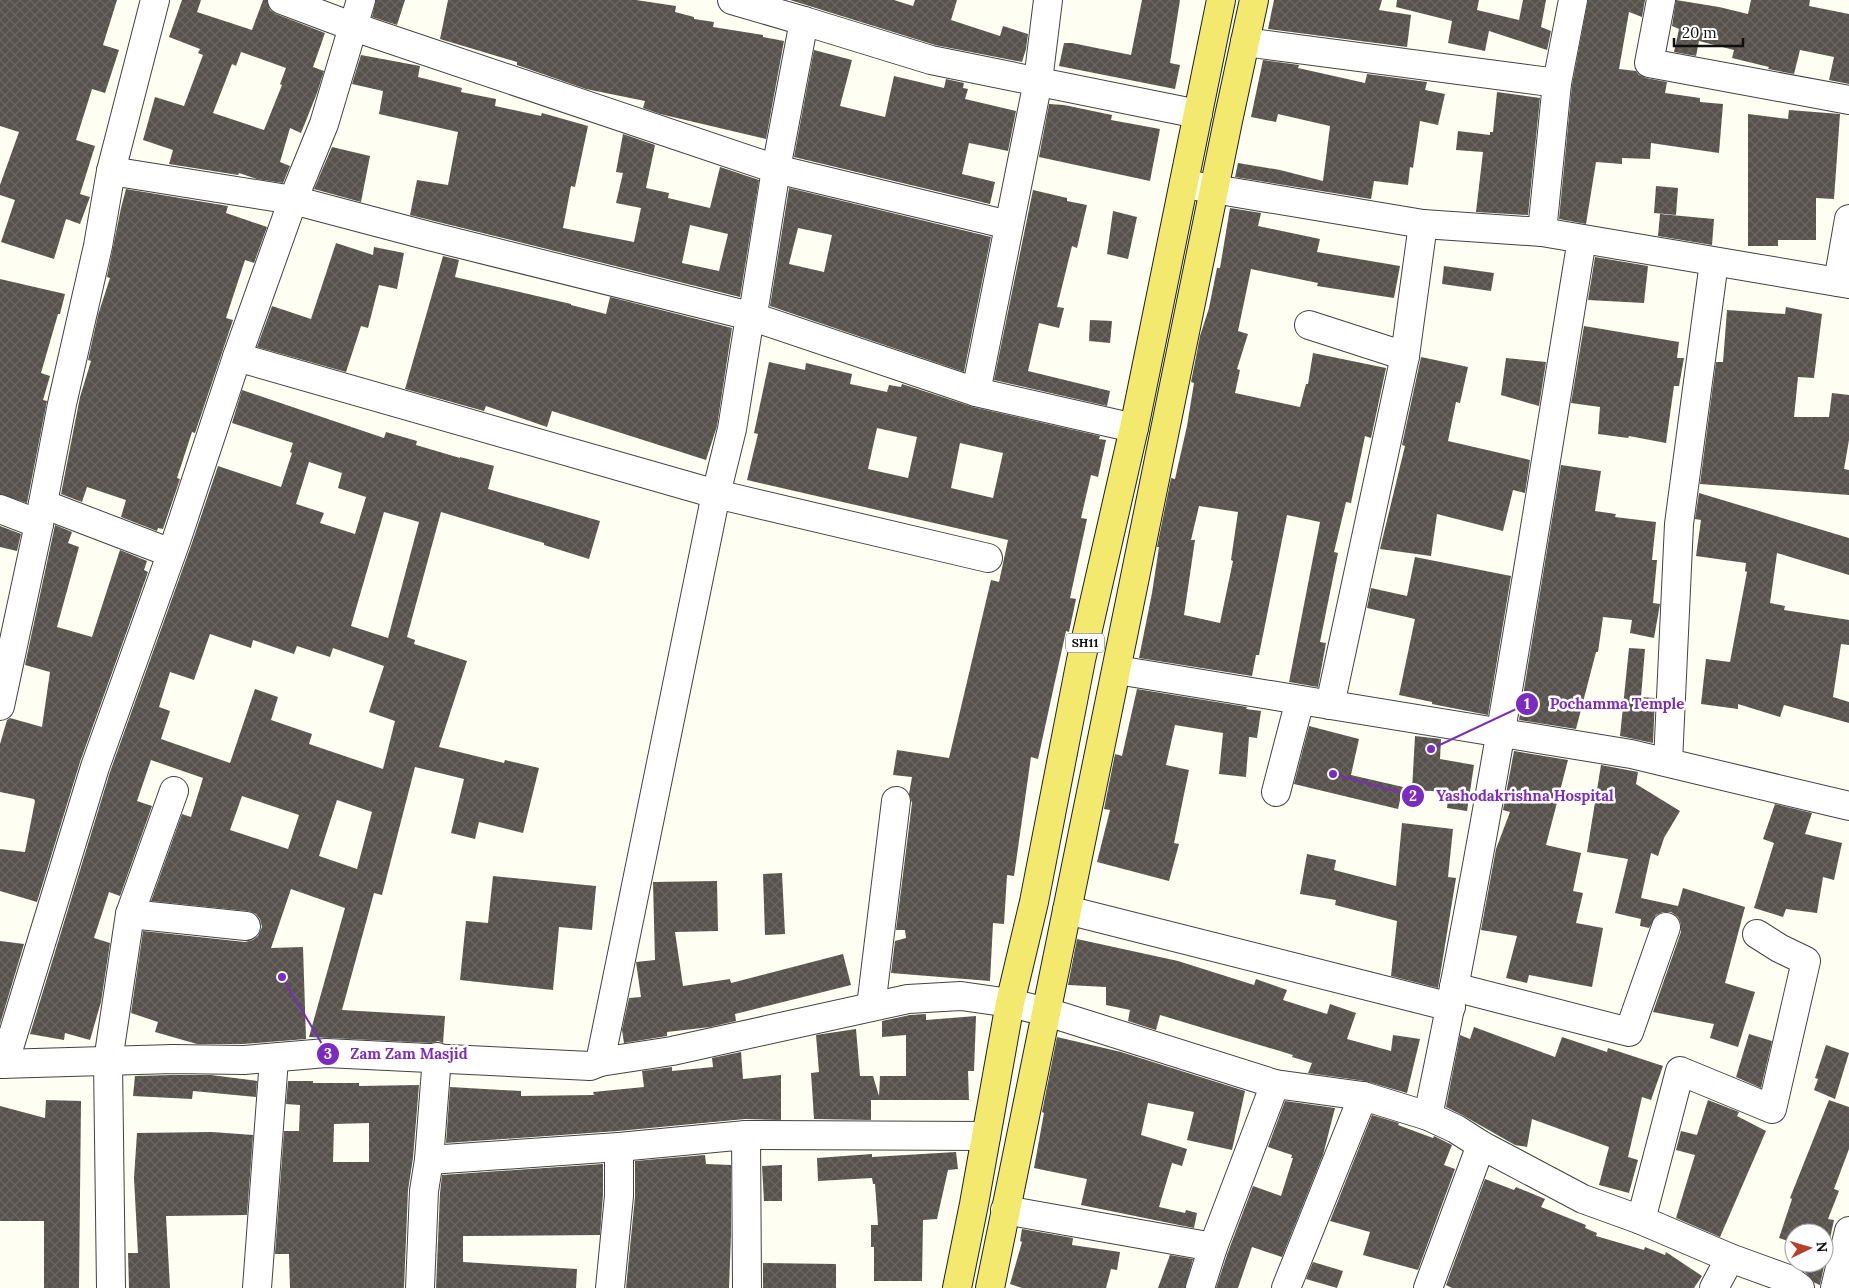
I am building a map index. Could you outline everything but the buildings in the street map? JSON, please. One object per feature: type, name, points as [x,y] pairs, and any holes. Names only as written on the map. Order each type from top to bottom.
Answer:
[{"type":"main road","name":"SH11","points":[[957,1288],[1010,1003],[1034,902],[1081,660],[1134,428],[1221,0]]},
{"type":"main road","name":"SH11","points":[[990,1288],[1254,0]]},
{"type":"street","points":[[0,706],[41,514],[62,404],[98,246],[111,171],[156,0]]},
{"type":"street","points":[[282,0],[354,27],[776,169],[1009,225]]},
{"type":"street","points":[[361,0],[324,124],[293,200],[237,357],[171,553],[94,767],[2,1064],[173,1059],[274,1059],[326,1053],[590,1066],[600,1062],[672,1051],[908,999],[961,996],[1010,1003],[1047,1012],[1275,1084],[1362,1096],[1428,1116],[1456,1129],[1481,1145],[1583,1199],[1641,1220],[1791,1285]]},
{"type":"street","points":[[732,0],[931,60],[1198,114]]},
{"type":"street","points":[[976,392],[1038,81],[1048,0]]},
{"type":"street","points":[[1542,232],[1557,83],[1573,0]]},
{"type":"street","points":[[1661,0],[1648,63],[1849,100]]},
{"type":"street","points":[[600,1062],[716,494],[732,429],[750,316],[755,302],[776,169],[804,21]]},
{"type":"street","points":[[1245,42],[1557,83]]},
{"type":"street","points":[[111,171],[293,200],[750,316],[976,392],[1134,428]]},
{"type":"street","points":[[1184,184],[1423,224],[1542,232],[1843,283],[1849,219]]},
{"type":"street","points":[[1330,705],[1405,356],[1423,224]]},
{"type":"street","points":[[1428,1116],[1453,997],[1502,733],[1582,239]]},
{"type":"street","points":[[1668,762],[1679,524],[1714,262]]},
{"type":"street","points":[[1309,325],[1405,356]]},
{"type":"street","points":[[237,357],[716,494],[988,558]]},
{"type":"street","points":[[0,509],[41,514],[171,553]]},
{"type":"street","points":[[1117,670],[1668,762],[1849,806]]},
{"type":"street","points":[[1276,792],[1300,700]]},
{"type":"street","points":[[112,1288],[108,1061],[130,914],[174,791]]},
{"type":"street","points":[[871,1007],[896,801]]},
{"type":"street","points":[[1067,910],[1453,997],[1629,1032],[1666,927]]},
{"type":"street","points":[[130,914],[246,926]]},
{"type":"street","points":[[1641,1220],[1680,1071],[1772,1108],[1806,961],[1779,948],[1757,934]]},
{"type":"street","points":[[420,1288],[424,1191],[429,1160],[436,1057]]},
{"type":"street","points":[[257,1288],[274,1059]]},
{"type":"street","points":[[1200,1288],[1275,1084]]},
{"type":"street","points":[[1286,1288],[1362,1096]]},
{"type":"street","points":[[429,1160],[619,1147],[746,1135],[986,1136]]},
{"type":"street","points":[[746,1135],[747,1288]]},
{"type":"street","points":[[1428,1288],[1481,1145]]},
{"type":"street","points":[[610,1288],[619,1196],[619,1147]]},
{"type":"street","points":[[1005,1210],[1214,1247]]},
{"type":"street","points":[[1835,1288],[1849,1231]]},
{"type":"street","points":[[1714,1288],[1730,1258]]},
{"type":"place","name":"Pochamma Temple","points":[[1431,749]]},
{"type":"place","name":"Yashodakrishna Hospital","points":[[1333,774]]},
{"type":"place","name":"Zam Zam Masjid","points":[[282,977]]}]
